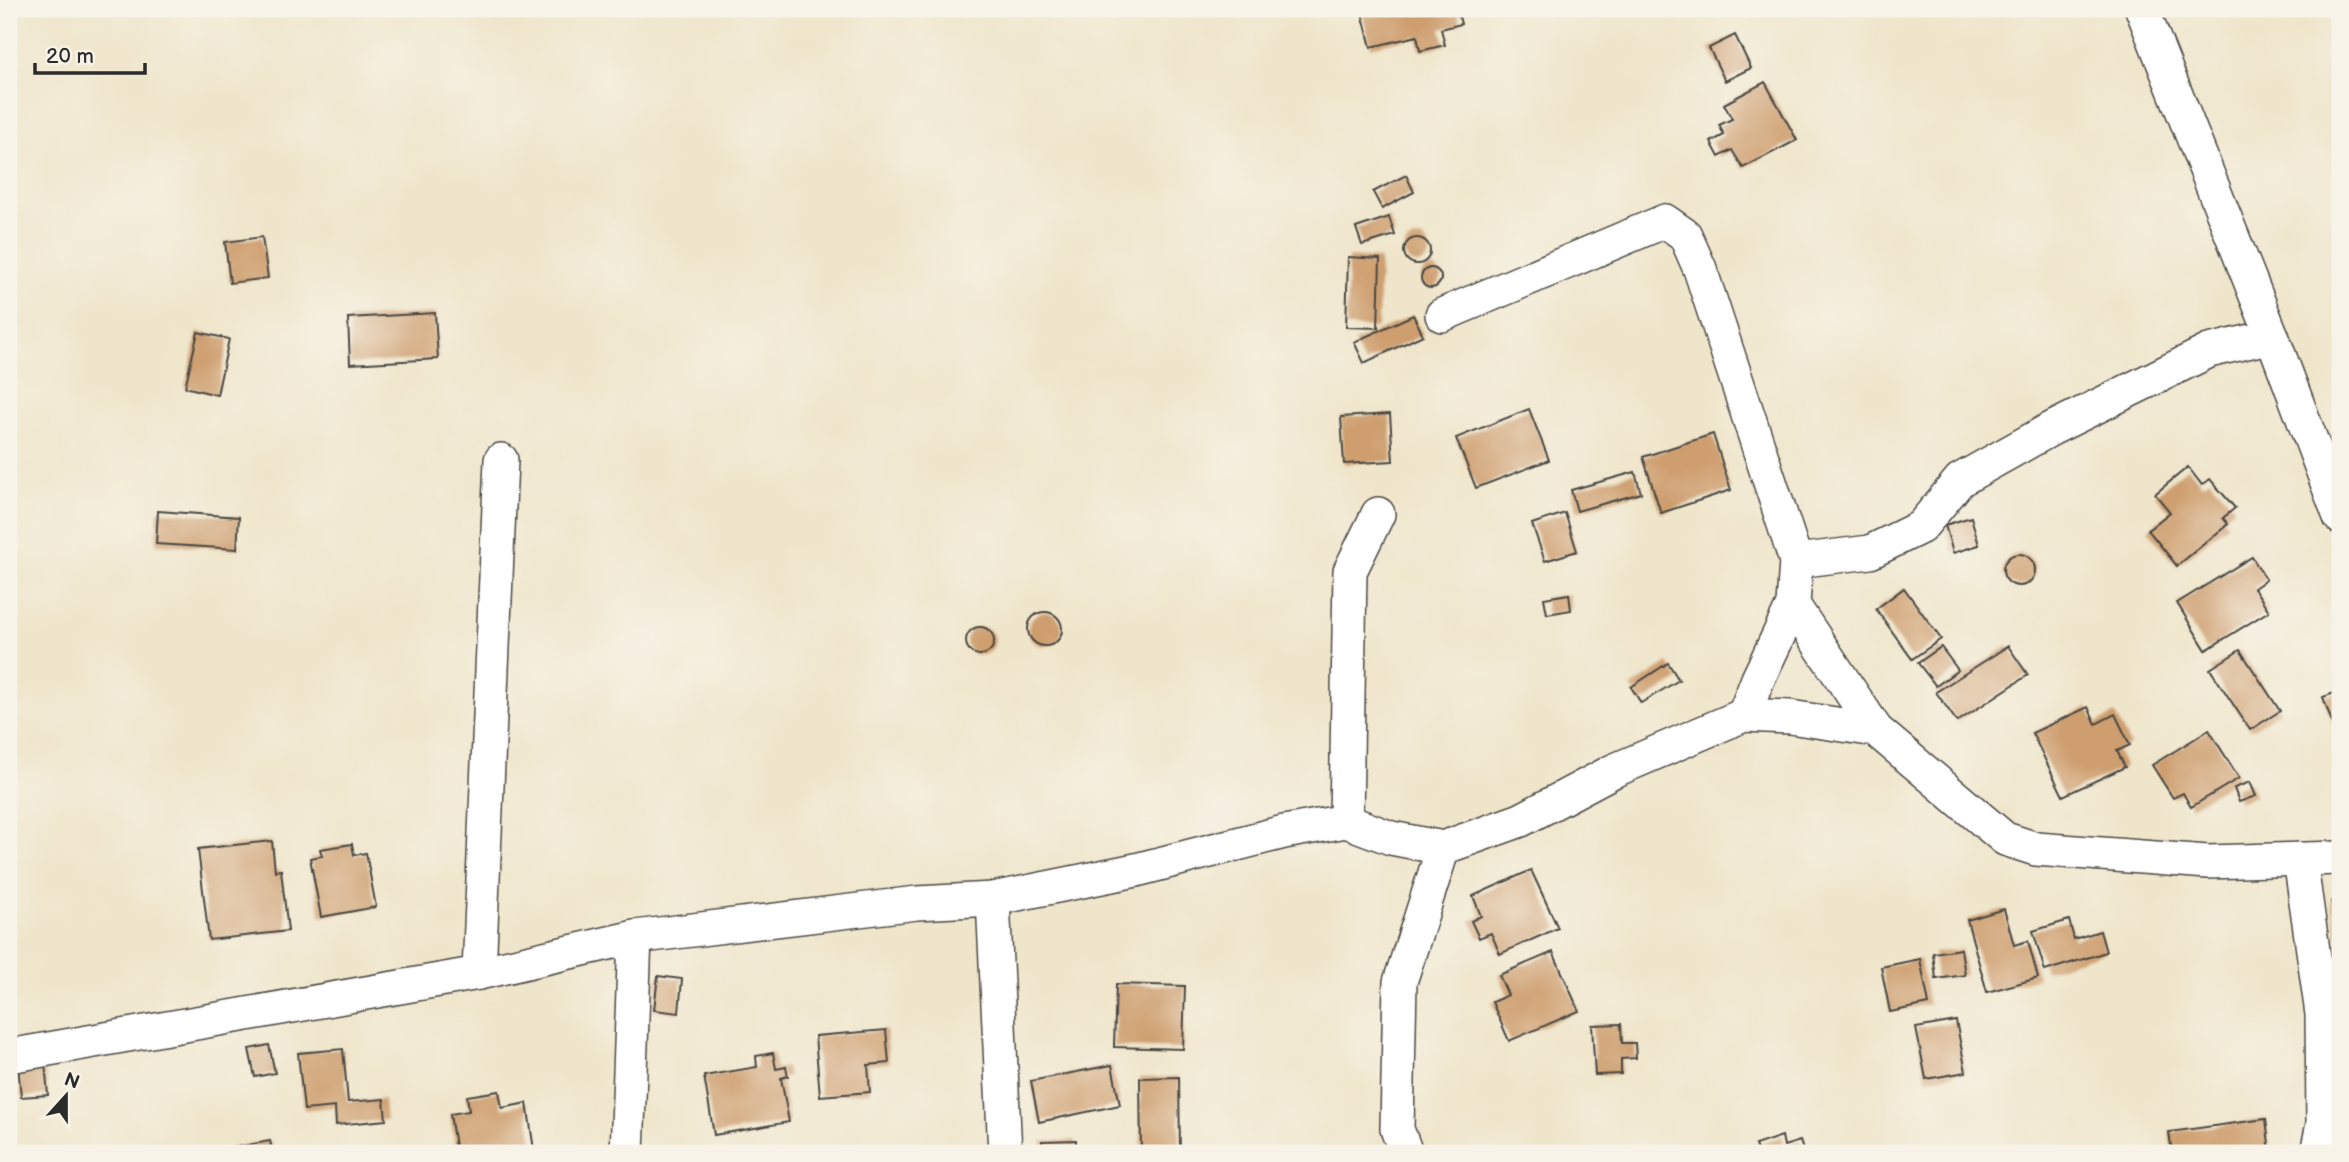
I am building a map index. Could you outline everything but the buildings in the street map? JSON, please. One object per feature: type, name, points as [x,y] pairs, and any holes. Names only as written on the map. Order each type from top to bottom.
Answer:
[{"type":"street","points":[[2142,9],[2272,336],[2340,517]]},
{"type":"street","points":[[1441,315],[1665,221],[1685,235],[1700,270],[1796,561],[1793,605],[1744,715]]},
{"type":"street","points":[[1796,561],[1870,552],[1921,527],[1960,480],[2051,429],[2209,351],[2272,336]]},
{"type":"street","points":[[479,973],[501,460]]},
{"type":"street","points":[[1346,821],[1350,570],[1378,514]]},
{"type":"street","points":[[1793,605],[1876,730],[2004,839],[2036,849],[2208,862],[2340,858]]},
{"type":"street","points":[[9,1056],[479,973],[635,937],[917,903],[993,899],[1136,870],[1284,832],[1346,821],[1391,838],[1443,848],[1521,820],[1613,771],[1744,715],[1790,717],[1876,730]]},
{"type":"street","points":[[1406,1153],[1397,1129],[1400,982],[1443,848]]},
{"type":"street","points":[[2300,859],[2322,1014],[2323,1124],[2317,1153]]},
{"type":"street","points":[[993,899],[1005,1153]]},
{"type":"street","points":[[627,1153],[635,937]]}]
